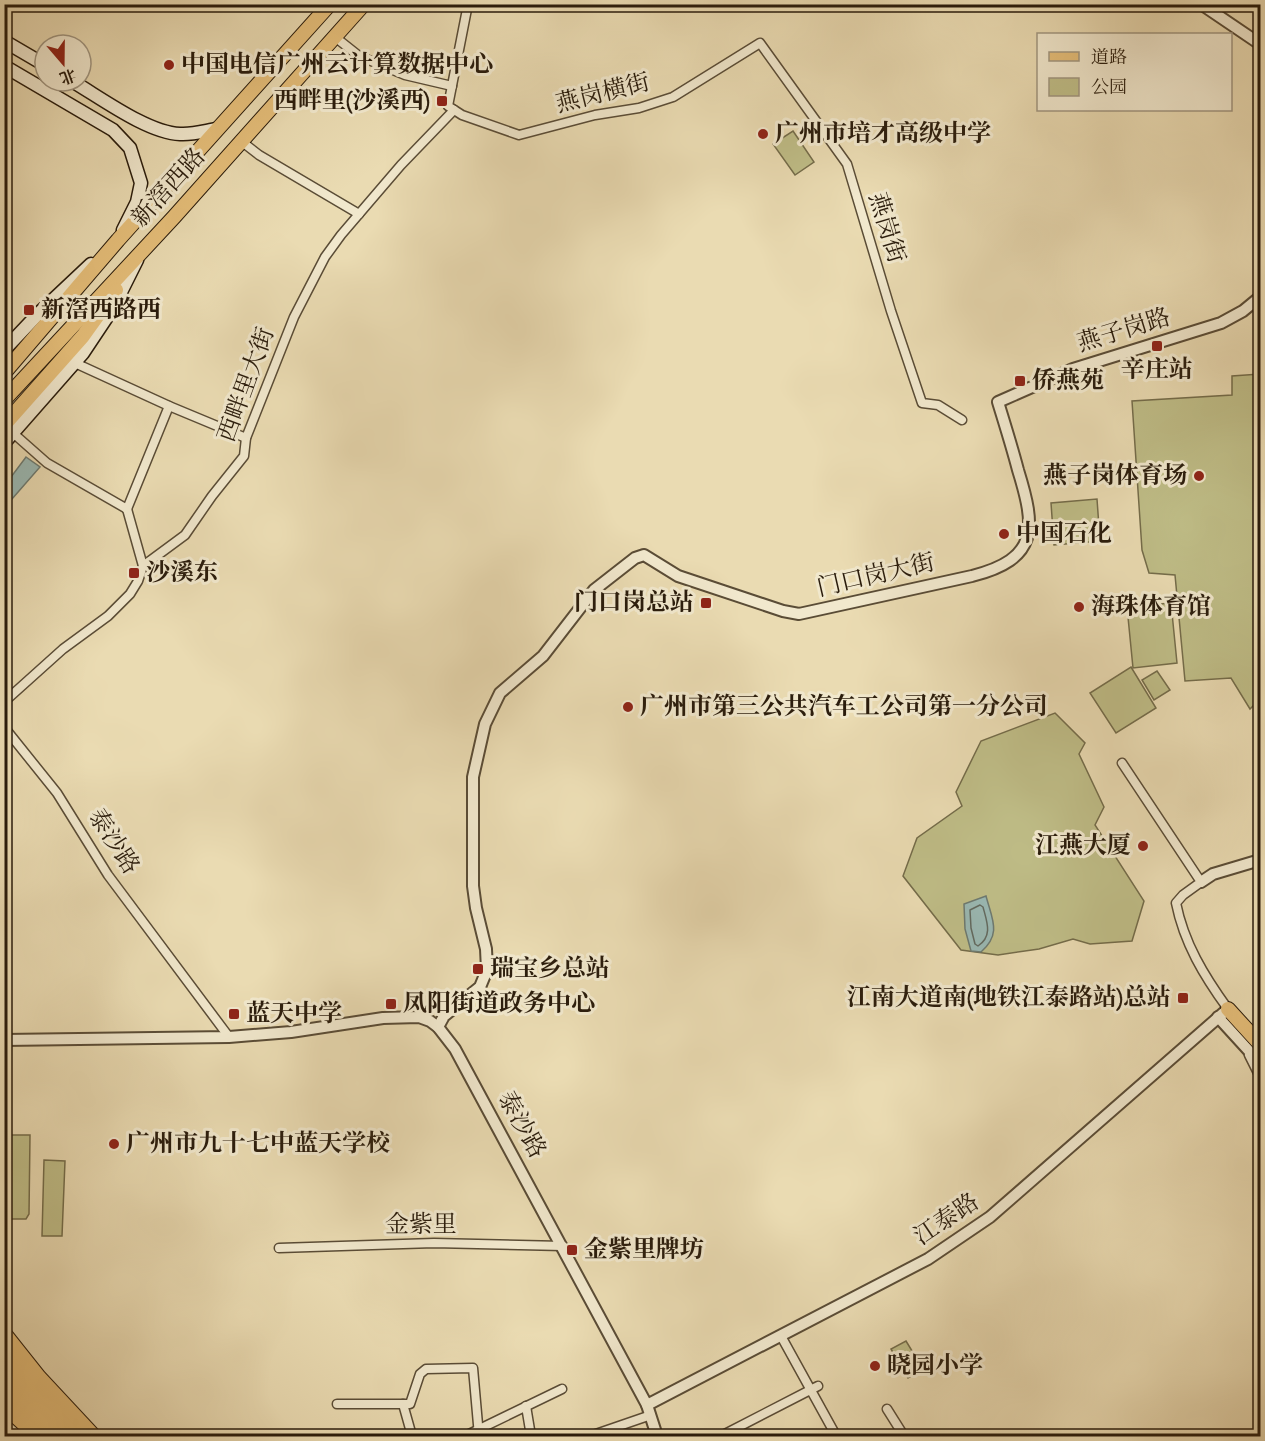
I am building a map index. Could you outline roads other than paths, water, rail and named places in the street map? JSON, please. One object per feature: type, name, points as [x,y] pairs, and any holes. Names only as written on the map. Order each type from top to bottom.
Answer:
[{"type":"main road","name":"新滘西路","points":[[4,373],[118,240],[330,4]]},
{"type":"main road","name":"新滘西路","points":[[4,400],[141,253],[364,4]]},
{"type":"main road","points":[[4,41],[33,58]]},
{"type":"main road","points":[[4,66],[113,130],[130,148],[141,183],[137,202],[118,240],[56,296],[4,350]]},
{"type":"main road","points":[[93,93],[151,126],[167,132],[182,134],[217,129]]},
{"type":"main road","points":[[9,429],[75,363],[113,308],[141,253]]},
{"type":"main road","points":[[4,443],[9,429],[42,384],[99,315],[141,253]]},
{"type":"main road","points":[[1223,1013],[1256,1043]]},
{"type":"main road","points":[[4,1333],[94,1437]]},
{"type":"main road","points":[[4,1348],[48,1400],[85,1437]]},
{"type":"main road","points":[[4,1360],[38,1400],[75,1437]]},
{"type":"main road","points":[[4,1380],[58,1437]]},
{"type":"main road","points":[[4,1390],[49,1437]]},
{"type":"main road","points":[[4,1406],[36,1437]]},
{"type":"street","points":[[1201,4],[1260,44]]},
{"type":"street","points":[[451,108],[452,86],[468,5]]},
{"type":"street","points":[[335,37],[359,56],[405,75],[452,86]]},
{"type":"street","name":"燕岗横街","points":[[451,108],[462,115],[519,135],[595,115],[639,108],[673,97],[760,43]]},
{"type":"street","name":"燕岗街","points":[[760,43],[847,164],[922,403],[938,405],[962,420]]},
{"type":"street","name":"西畔里大街","points":[[4,702],[63,649],[108,616],[130,594],[143,566],[185,535],[244,456],[246,438],[294,317],[325,256],[451,108]]},
{"type":"street","points":[[241,141],[259,155],[359,214]]},
{"type":"street","name":"燕子岗路","points":[[998,402],[1073,369],[1221,323],[1243,311],[1260,297]]},
{"type":"street","points":[[75,363],[246,438]]},
{"type":"street","name":"门口岗大街","points":[[438,1027],[441,1019],[452,1008],[480,987],[487,970],[486,949],[473,886],[473,777],[485,724],[500,693],[543,656],[594,590],[635,558],[644,555],[678,576],[783,611],[799,614],[999,568],[1016,556],[1023,546],[1030,520],[1026,495],[998,402]]},
{"type":"street","points":[[143,566],[127,509],[169,406]]},
{"type":"street","points":[[9,429],[47,463],[127,509]]},
{"type":"street","name":"泰沙路","points":[[4,728],[57,793],[108,875],[229,1037]]},
{"type":"street","points":[[1122,763],[1201,882]]},
{"type":"street","points":[[1223,1013],[1182,928],[1176,903],[1213,874],[1260,860]]},
{"type":"street","points":[[1201,882],[1260,867]]},
{"type":"street","name":"江泰路","points":[[649,1410],[781,1336],[928,1259],[990,1217],[1223,1013]]},
{"type":"street","points":[[4,1040],[229,1037],[291,1032],[392,1017],[419,1017],[438,1027]]},
{"type":"street","name":"泰沙路","points":[[438,1027],[455,1048],[562,1246],[649,1410],[657,1437]]},
{"type":"street","points":[[1256,1043],[1260,1062]]},
{"type":"street","points":[[1256,1043],[1260,1077]]},
{"type":"street","name":"金紫里","points":[[279,1248],[434,1243],[562,1246]]},
{"type":"street","points":[[781,1336],[814,1388],[834,1432],[830,1437]]},
{"type":"street","points":[[337,1404],[410,1404],[420,1374],[426,1369],[473,1368],[479,1433]]},
{"type":"street","points":[[721,1437],[814,1388]]},
{"type":"street","points":[[465,1437],[479,1433],[526,1406],[562,1389]]},
{"type":"street","points":[[403,1404],[412,1437]]},
{"type":"street","points":[[526,1406],[531,1437]]},
{"type":"street","points":[[887,1409],[904,1437]]},
{"type":"street","points":[[590,1437],[649,1410]]},
{"type":"street","points":[[738,1428],[743,1437]]},
{"type":"water","points":[[26,457],[40,467],[5,507],[5,485]]},
{"type":"water","points":[[986,896],[993,919],[993,932],[991,939],[981,952],[971,951],[965,929],[964,904]]},
{"type":"place","name":"中国电信广州云计算数据中心","points":[[169,65]]},
{"type":"place","name":"西畔里(沙溪西)","points":[[442,101]]},
{"type":"place","name":"广州市培才高级中学","points":[[763,134]]},
{"type":"place","name":"新滘西路西","points":[[29,310]]},
{"type":"place","name":"辛庄站","points":[[1157,346]]},
{"type":"place","name":"侨燕苑","points":[[1020,381]]},
{"type":"place","name":"燕子岗体育场","points":[[1199,476]]},
{"type":"place","name":"中国石化","points":[[1004,534]]},
{"type":"place","name":"沙溪东","points":[[134,573]]},
{"type":"place","name":"门口岗总站","points":[[706,603]]},
{"type":"place","name":"海珠体育馆","points":[[1079,607]]},
{"type":"place","name":"广州市第三公共汽车工公司第一分公司","points":[[628,707]]},
{"type":"place","name":"江燕大厦","points":[[1143,846]]},
{"type":"place","name":"瑞宝乡总站","points":[[478,969]]},
{"type":"place","name":"江南大道南(地铁江泰路站)总站","points":[[1183,998]]},
{"type":"place","name":"凤阳街道政务中心","points":[[391,1004]]},
{"type":"place","name":"蓝天中学","points":[[234,1014]]},
{"type":"place","name":"广州市九十七中蓝天学校","points":[[114,1144]]},
{"type":"place","name":"金紫里牌坊","points":[[572,1250]]},
{"type":"place","name":"晓园小学","points":[[875,1366]]}]
